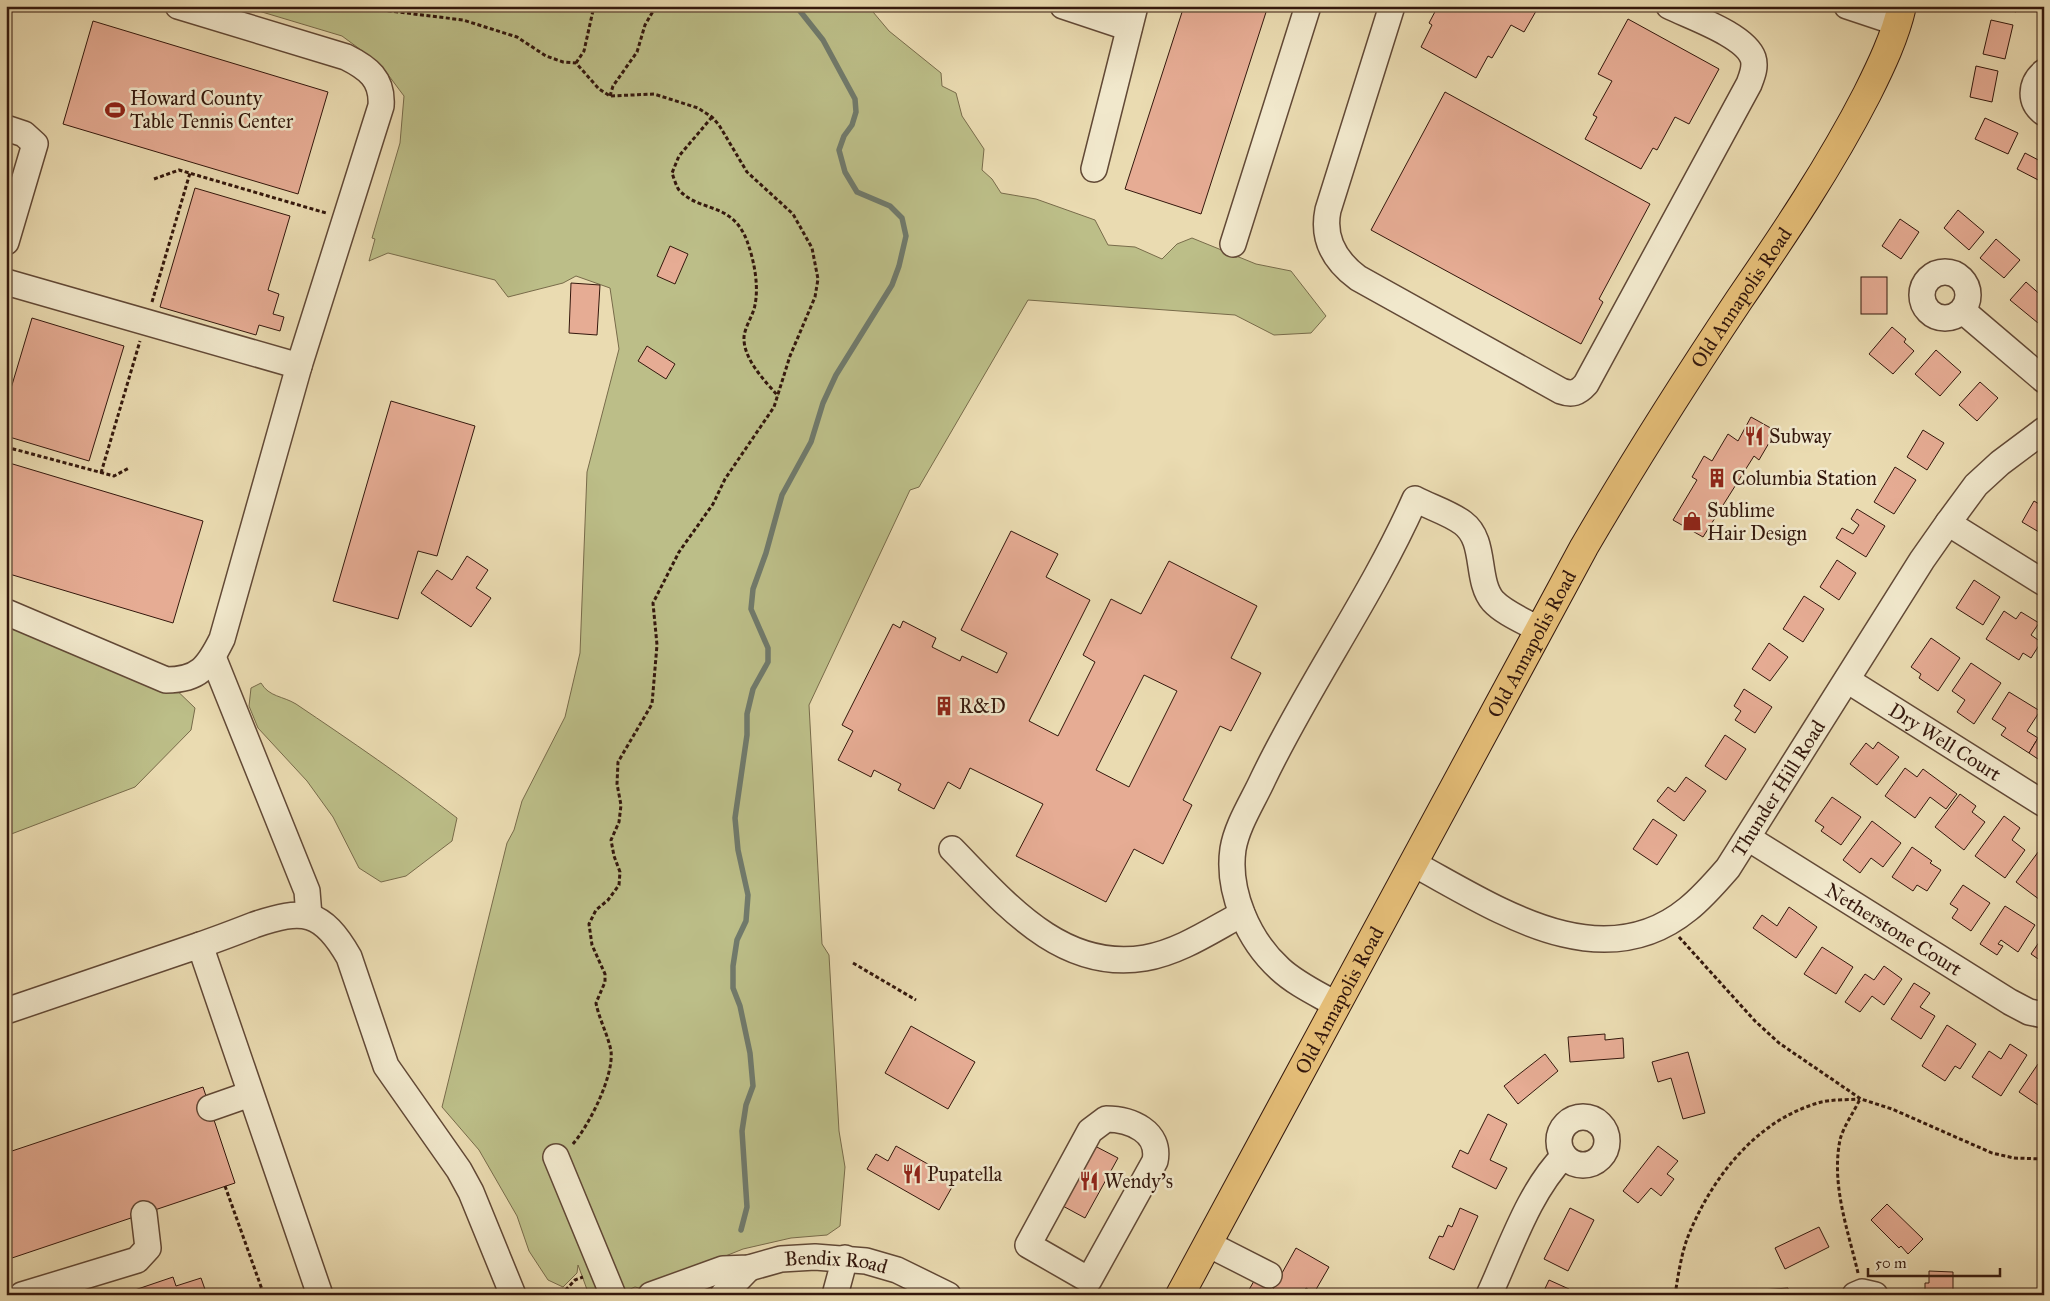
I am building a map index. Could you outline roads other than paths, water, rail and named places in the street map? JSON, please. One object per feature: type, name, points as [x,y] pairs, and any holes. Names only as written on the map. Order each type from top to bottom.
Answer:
[{"type":"main road","name":"Old Annapolis Road","points":[[1180,1295],[1414,864],[1538,629],[1640,451],[1817,183],[1850,128],[1878,71],[1900,15]]},
{"type":"street","points":[[6,612],[166,680],[185,680],[197,674],[213,657],[222,639],[299,366],[381,106],[382,94],[376,77],[365,66],[346,57],[178,6]]},
{"type":"street","points":[[1063,6],[1132,17],[1094,169]]},
{"type":"street","points":[[1233,244],[1308,6]]},
{"type":"street","points":[[1392,6],[1328,210],[1325,225],[1329,243],[1346,269],[1358,278],[1561,391],[1571,394],[1580,391],[1586,384],[1749,84],[1754,71],[1753,58],[1736,39],[1669,6]]},
{"type":"street","points":[[1848,6],[1900,15]]},
{"type":"street","points":[[2044,72],[2035,83],[2033,91],[2036,106],[2044,113]]},
{"type":"street","points":[[6,128],[24,134],[35,144],[6,242]]},
{"type":"street","points":[[6,282],[299,366]]},
{"type":"street","points":[[1963,311],[2044,380]]},
{"type":"street","name":"Thunder Hill Road","points":[[1414,864],[1515,919],[1546,930],[1572,936],[1624,937],[1666,922],[1686,910],[1728,868],[1948,523],[1976,485],[2000,463],[2044,430]]},
{"type":"street","points":[[1337,1005],[1280,969],[1266,954],[1242,914],[1235,888],[1233,848],[1239,830],[1279,746],[1370,590],[1397,540],[1415,499],[1464,523],[1474,537],[1486,585],[1492,600],[1509,613],[1538,629]]},
{"type":"street","points":[[1948,523],[2044,583]]},
{"type":"street","points":[[213,657],[307,891],[309,916]]},
{"type":"street","name":"Dry Well Court","points":[[1848,680],[2044,804]]},
{"type":"street","name":"Netherstone Court","points":[[1748,838],[2010,1002],[2029,1012],[2044,1015]]},
{"type":"street","points":[[952,849],[1009,907],[1039,932],[1067,948],[1096,958],[1118,960],[1146,958],[1180,947],[1242,914]]},
{"type":"street","points":[[6,1011],[278,917],[295,914],[309,916],[325,925],[340,940],[350,957],[386,1066],[459,1170],[471,1192],[512,1295]]},
{"type":"street","points":[[200,945],[320,1295]]},
{"type":"street","points":[[210,1108],[250,1094]]},
{"type":"street","points":[[1106,1119],[1118,1119],[1146,1132],[1154,1141],[1157,1150],[1155,1161],[1084,1288],[1028,1245],[1090,1131],[1096,1124],[1106,1119]]},
{"type":"street","points":[[1489,1295],[1539,1188],[1552,1168],[1564,1156]]},
{"type":"street","points":[[556,1157],[613,1295]]},
{"type":"street","points":[[22,1295],[137,1260],[148,1248],[144,1214]]},
{"type":"street","points":[[1208,1244],[1269,1274]]},
{"type":"street","name":"Bendix Road","points":[[651,1295],[723,1269],[749,1268],[781,1259],[815,1257],[846,1258],[897,1270],[948,1295]]},
{"type":"street","points":[[835,1295],[846,1258]]},
{"type":"street","points":[[723,1295],[749,1268]]},
{"type":"street","name":"Bendix Road","points":[[702,1295],[729,1283],[749,1268]]},
{"type":"waterway","points":[[741,1230],[747,1207],[742,1131],[746,1105],[753,1086],[750,1053],[740,1006],[733,988],[733,966],[737,940],[746,921],[748,895],[738,850],[735,818],[747,735],[747,714],[753,689],[768,662],[768,648],[751,609],[753,589],[766,553],[782,495],[811,442],[823,403],[836,375],[892,285],[899,266],[906,236],[902,218],[890,206],[857,192],[845,172],[839,150],[844,136],[852,125],[856,112],[855,99],[823,40],[796,6]]},
{"type":"place","name":"Howard County Table Tennis Center","points":[[115,110]]},
{"type":"place","name":"Subway","points":[[1754,436]]},
{"type":"place","name":"Columbia Station","points":[[1717,478]]},
{"type":"place","name":"Sublime Hair Design","points":[[1692,521]]},
{"type":"place","name":"R&D","points":[[944,706]]},
{"type":"place","name":"Pupatella","points":[[912,1174]]},
{"type":"place","name":"Wendy's","points":[[1089,1181]]}]
